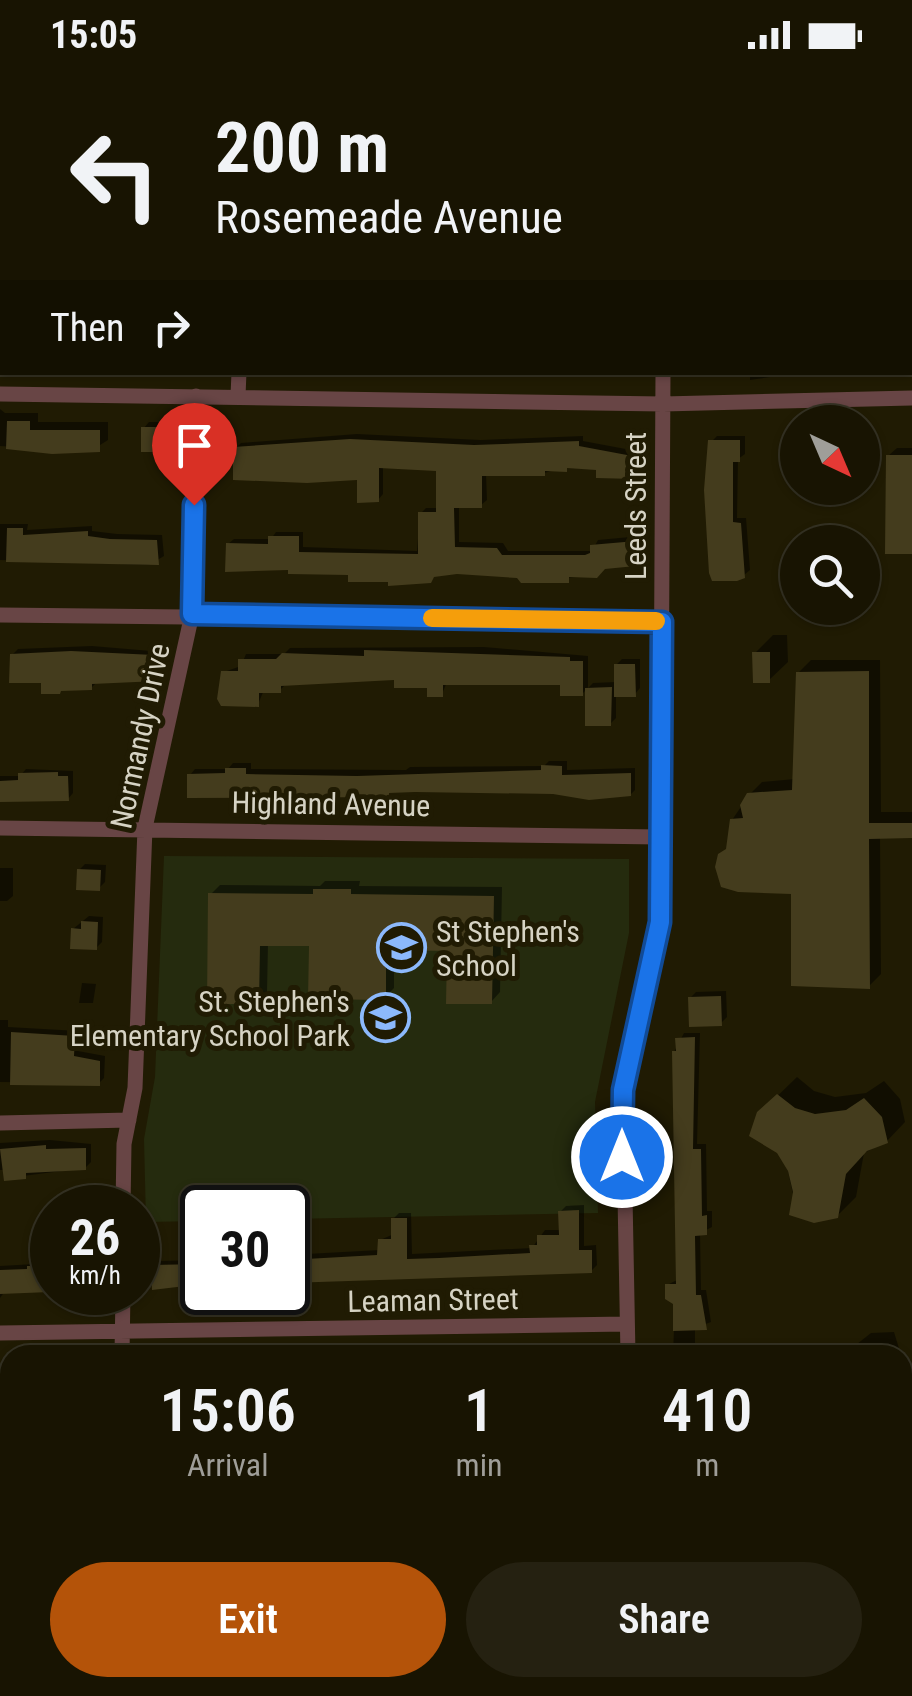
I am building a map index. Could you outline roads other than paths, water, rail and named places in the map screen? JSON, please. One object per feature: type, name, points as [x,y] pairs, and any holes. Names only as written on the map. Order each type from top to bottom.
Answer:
[{"type":"street","points":[[238,396],[239,375]]},
{"type":"street","name":"Leeds Street","points":[[628,1345],[623,1090],[660,922],[663,375]]},
{"type":"street","points":[[0,394],[662,404],[912,398]]},
{"type":"street","name":"Normandy Drive","points":[[125,1185],[135,1088],[145,828],[192,614],[196,396]]},
{"type":"street","points":[[0,615],[192,614],[662,622]]},
{"type":"street","name":"Highland Avenue","points":[[0,828],[661,837]]},
{"type":"street","points":[[0,1123],[129,1120]]},
{"type":"street","points":[[122,1315],[122,1345]]},
{"type":"street","name":"Leaman Street","points":[[0,1333],[627,1324]]},
{"type":"place","name":"St Stephen's School","points":[[401,948]]},
{"type":"place","name":"St. Stephen's Elementary School Park","points":[[385,1018]]}]
